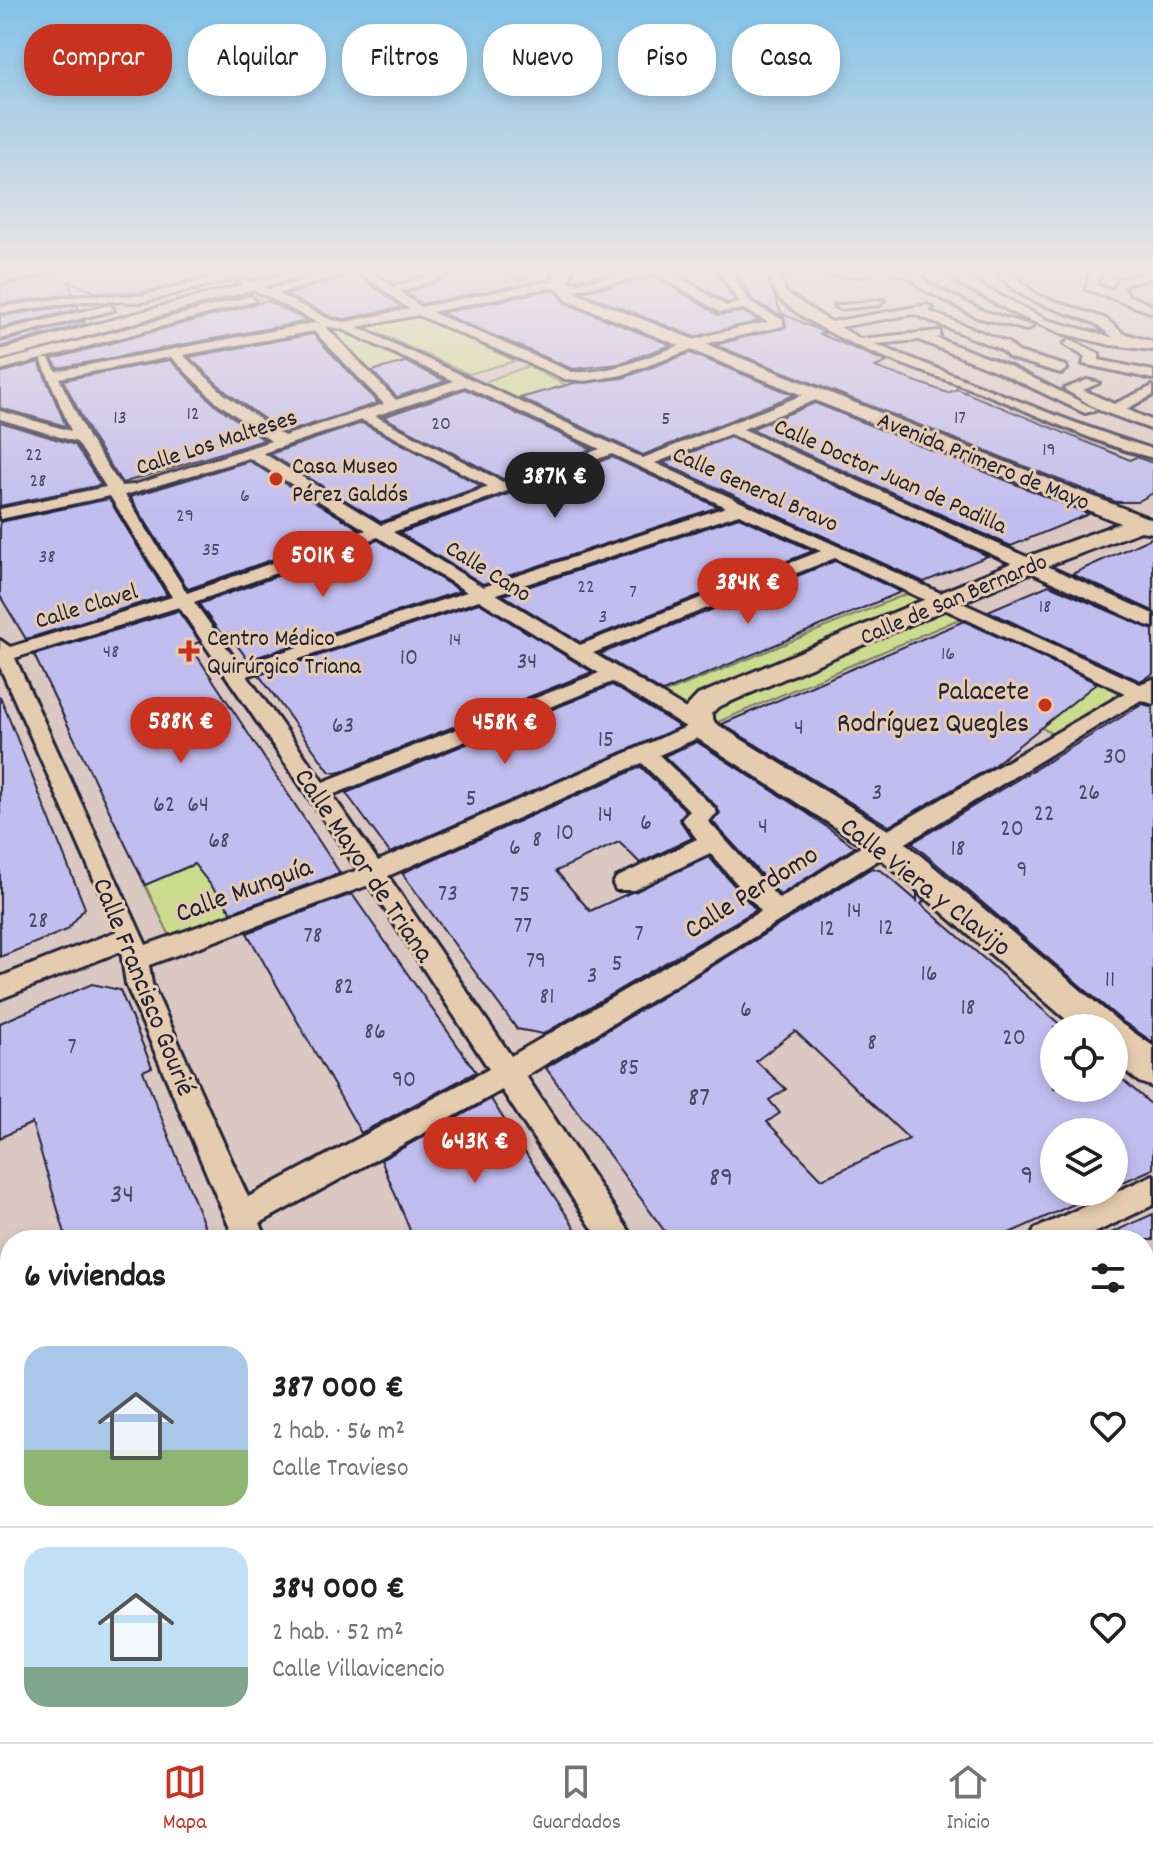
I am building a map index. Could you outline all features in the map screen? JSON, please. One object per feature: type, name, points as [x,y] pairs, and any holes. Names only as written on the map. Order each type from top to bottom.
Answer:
[{"type":"street","points":[[0,366],[51,351]]},
{"type":"street","points":[[53,375],[183,351]]},
{"type":"street","points":[[344,351],[394,406]]},
{"type":"street","name":"Calle General Bravo","points":[[401,351],[943,601],[1149,692]]},
{"type":"street","points":[[508,351],[583,378],[625,370],[673,351]]},
{"type":"street","name":"Avenida Primero de Mayo","points":[[710,351],[1150,524]]},
{"type":"street","points":[[881,351],[1050,418],[1153,454]]},
{"type":"street","points":[[958,351],[1004,369],[1090,410]]},
{"type":"street","points":[[917,365],[972,351]]},
{"type":"street","points":[[983,351],[1076,388]]},
{"type":"street","points":[[1010,351],[1061,369]]},
{"type":"street","points":[[1084,351],[1095,357],[1087,361],[1153,375]]},
{"type":"street","points":[[1120,351],[1153,361]]},
{"type":"street","points":[[174,353],[219,397],[284,443]]},
{"type":"street","name":"Calle Mayor de Triana","points":[[41,355],[82,439],[110,479],[114,492],[183,600],[319,792],[612,1230]]},
{"type":"street","name":"Calle Los Malteses","points":[[0,514],[91,493],[136,490],[467,381]]},
{"type":"street","points":[[1132,381],[1128,387],[1132,390],[1149,392]]},
{"type":"street","points":[[1092,383],[1071,389],[1153,426]]},
{"type":"street","points":[[1050,418],[1129,403],[1149,392]]},
{"type":"street","points":[[643,463],[818,394]]},
{"type":"street","points":[[1129,403],[1153,409]]},
{"type":"street","points":[[0,415],[82,439]]},
{"type":"street","points":[[365,416],[504,489]]},
{"type":"street","name":"Calle Doctor Juan de Padilla","points":[[732,429],[1153,621]]},
{"type":"street","name":"Calle Clavel","points":[[2,650],[183,600],[613,449]]},
{"type":"street","name":"Calle Cano","points":[[252,453],[702,728]]},
{"type":"street","points":[[235,674],[740,508]]},
{"type":"street","name":"Calle de San Bernardo","points":[[702,728],[696,713],[708,701],[1030,564],[1150,524]]},
{"type":"street","points":[[576,653],[837,551]]},
{"type":"street","name":"Calle Francisco Gourié","points":[[2,650],[133,948],[144,997],[246,1228]]},
{"type":"street","points":[[319,792],[612,675]]},
{"type":"street","name":"Calle Perdomo","points":[[246,1228],[777,913],[884,843],[1149,692]]},
{"type":"street","name":"Calle Munguía","points":[[0,988],[346,885],[371,871],[702,728]]},
{"type":"street","name":"Calle Viera y Clavijo","points":[[702,728],[884,843],[1086,1014]]},
{"type":"street","points":[[644,753],[706,813],[693,819],[777,913]]},
{"type":"street","points":[[625,884],[713,841]]},
{"type":"street","points":[[1128,1049],[1153,1070]]},
{"type":"street","points":[[1067,1230],[1153,1189]]},
{"type":"green space","points":[[334,351],[394,351],[413,360],[358,377]]},
{"type":"green space","points":[[419,351],[494,351],[515,361],[469,374]]},
{"type":"green space","points":[[528,366],[568,386],[513,400],[485,385],[487,381]]},
{"type":"green space","points":[[911,592],[964,617],[711,725],[660,695]]},
{"type":"green space","points":[[1022,644],[1115,688],[1118,695],[1052,734],[957,674]]},
{"type":"green space","points":[[195,864],[236,918],[172,940],[145,885]]},
{"type":"building","points":[[81,351],[147,351],[58,368],[52,359]]},
{"type":"building","points":[[220,351],[329,351],[378,403],[284,433],[226,392],[189,357]]},
{"type":"building","points":[[531,351],[653,351],[618,364],[573,369]]},
{"type":"building","points":[[731,351],[861,351],[887,362],[875,367],[948,393],[957,389],[1130,460],[1136,457],[1153,463],[1153,493],[1137,502],[1116,502]]},
{"type":"building","points":[[690,353],[794,395],[643,455],[520,398],[574,383],[623,378]]},
{"type":"building","points":[[170,360],[212,402],[264,440],[122,483],[92,437],[63,380]]},
{"type":"building","points":[[39,362],[66,426],[0,408],[0,373]]},
{"type":"building","points":[[405,362],[446,381],[397,397],[372,371]]},
{"type":"building","points":[[465,389],[592,449],[503,479],[383,417]]},
{"type":"building","points":[[815,403],[1089,514],[1011,546],[751,429]]},
{"type":"building","points":[[0,422],[75,445],[101,485],[0,506]]},
{"type":"building","points":[[362,423],[482,486],[381,522],[270,454]]},
{"type":"building","points":[[730,437],[988,556],[924,582],[663,463]]},
{"type":"building","points":[[612,457],[718,507],[483,584],[400,533]]},
{"type":"building","points":[[249,461],[359,529],[188,589],[130,497]]},
{"type":"building","points":[[109,499],[167,595],[26,639],[0,596],[0,522]]},
{"type":"building","points":[[739,517],[813,551],[580,642],[503,595]]},
{"type":"building","points":[[1153,537],[1153,611],[1072,574]]},
{"type":"building","points":[[378,540],[460,591],[248,660],[228,633],[222,635],[199,604]]},
{"type":"building","points":[[835,561],[901,592],[663,692],[600,654]]},
{"type":"building","points":[[1049,585],[1153,630],[1153,674],[1140,681],[988,611]]},
{"type":"building","points":[[479,603],[592,672],[337,773],[330,772],[259,675]]},
{"type":"building","points":[[178,611],[200,642],[190,645],[340,873],[232,912],[194,864],[145,885],[34,655]]},
{"type":"building","points":[[964,621],[1097,683],[993,766],[889,826],[722,724]]},
{"type":"building","points":[[612,685],[680,727],[390,853],[346,793]]},
{"type":"building","points":[[0,696],[85,908],[67,930],[0,957]]},
{"type":"building","points":[[1143,704],[1153,707],[1153,1042],[1128,1025],[1128,1014],[1114,1014],[912,843]]},
{"type":"building","points":[[697,742],[855,847],[780,895],[712,821],[720,813],[716,806],[664,756]]},
{"type":"building","points":[[641,767],[686,811],[679,819],[692,838],[640,863],[619,842],[556,871],[590,911],[709,857],[756,910],[543,1034],[517,1029],[402,873]]},
{"type":"building","points":[[872,868],[882,871],[917,901],[917,894],[924,901],[921,904],[1048,1014],[1040,1014],[1040,1102],[1128,1102],[1128,1084],[1153,1106],[1153,1169],[1128,1180],[1128,1118],[1040,1118],[1040,1206],[1070,1206],[1016,1230],[664,1230],[546,1068]],"holes":[[[795,1031],[909,1139],[822,1179],[767,1122],[780,1113],[769,1100],[786,1089],[756,1061]]]},
{"type":"building","points":[[352,894],[476,1072],[361,1133],[247,933]]},
{"type":"building","points":[[92,984],[120,990],[152,1067],[143,1071],[206,1230],[64,1230],[32,1123],[0,1138],[0,1023]]},
{"type":"building","points":[[491,1099],[576,1230],[410,1230],[381,1160]]},
{"type":"building","points":[[1153,1214],[1153,1230],[1118,1230]]},
{"type":"place","name":"Casa Museo Pérez Galdós","points":[[276,479]]},
{"type":"place","name":"Centro Médico Quirúrgico Triana","points":[[189,651]]},
{"type":"place","name":"Palacete Rodríguez Quegles","points":[[1045,705]]}]
